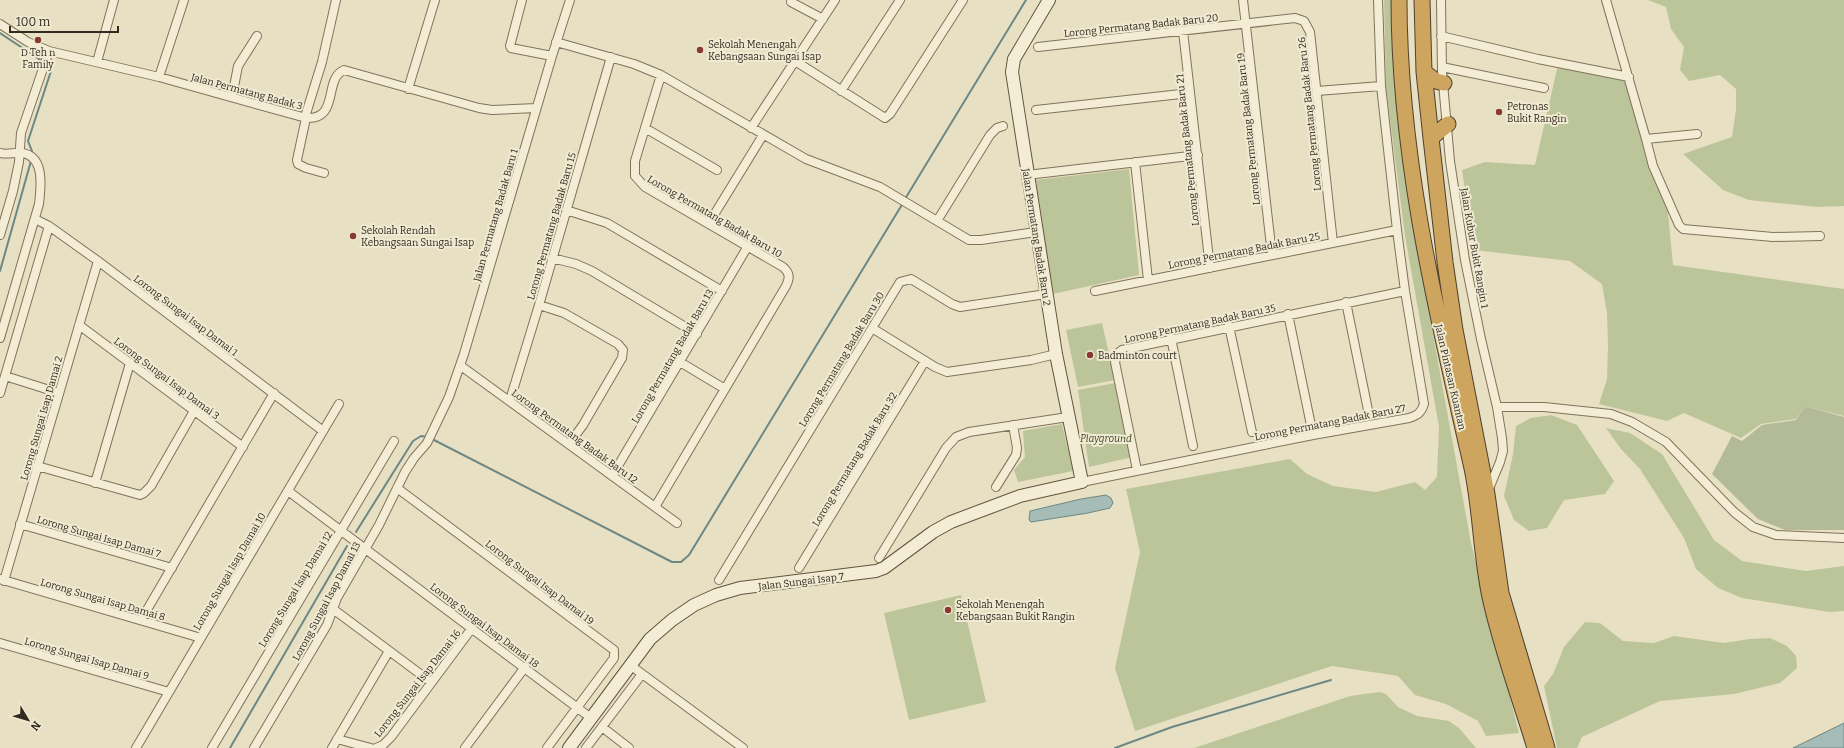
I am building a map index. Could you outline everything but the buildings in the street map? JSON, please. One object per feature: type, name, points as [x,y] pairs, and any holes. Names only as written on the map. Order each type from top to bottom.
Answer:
[{"type":"highway","name":"Jalan Pintasan Kuantan","points":[[1399,0],[1401,61],[1406,123],[1426,263],[1473,477],[1483,553],[1495,621],[1541,747]]},
{"type":"highway","points":[[1415,0],[1417,70],[1424,155],[1430,179],[1437,195]]},
{"type":"highway","name":"Jalan Pintasan Kuantan","points":[[1422,0],[1424,72],[1437,195],[1454,323],[1487,494],[1501,593],[1541,747]]},
{"type":"highway","points":[[1424,72],[1436,81],[1444,83]]},
{"type":"highway","points":[[1431,138],[1448,124]]},
{"type":"street","points":[[97,62],[114,0]]},
{"type":"street","points":[[159,77],[184,0]]},
{"type":"street","points":[[324,173],[298,164],[298,160],[306,118],[322,62],[336,0]]},
{"type":"street","points":[[408,89],[435,0]]},
{"type":"street","points":[[522,0],[510,46],[511,48],[552,56]]},
{"type":"street","name":"Jalan Permatang Badak Baru 1","points":[[427,443],[461,366],[536,108],[570,0]]},
{"type":"street","points":[[751,128],[835,0]]},
{"type":"street","points":[[841,91],[900,0]]},
{"type":"street","points":[[795,61],[885,118],[890,114],[963,0]]},
{"type":"street","name":"Jalan Permatang Badak Baru 2","points":[[1049,0],[1011,65],[1056,354],[1082,482]]},
{"type":"street","name":"Lorong Permatang Badak Baru 19","points":[[1243,0],[1272,255]]},
{"type":"street","name":"Lorong Permatang Badak Baru 27","points":[[1082,482],[1313,435],[1409,418],[1418,416],[1422,411],[1424,404],[1404,291],[1381,86],[1378,0]]},
{"type":"street","name":"Jalan Kubur Bukit Rangin 1","points":[[1441,0],[1442,67],[1450,161],[1460,230],[1480,339],[1497,407],[1503,451],[1487,494]]},
{"type":"street","points":[[1606,0],[1629,76],[1653,166],[1679,225],[1683,229],[1773,237],[1820,236]]},
{"type":"street","points":[[791,2],[823,19]]},
{"type":"street","name":"Lorong Permatang Badak Baru 26","points":[[1246,24],[1295,18],[1304,21],[1310,32],[1333,242]]},
{"type":"street","name":"Jalan Permatang Badak 3","points":[[0,24],[28,42],[49,51],[232,96],[306,118],[317,118],[325,111],[336,77],[344,70],[478,108],[492,110],[536,108]]},
{"type":"street","name":"Lorong Permatang Badak Baru 20","points":[[1038,46],[1246,24]]},
{"type":"street","name":"Lorong Permatang Badak Baru 21","points":[[1183,31],[1210,268]]},
{"type":"street","points":[[232,96],[238,66],[257,36]]},
{"type":"street","points":[[1441,36],[1538,59],[1629,76]]},
{"type":"street","points":[[556,42],[611,57],[661,75],[806,159],[880,187],[964,238],[975,241],[1036,232]]},
{"type":"street","points":[[0,235],[13,191],[21,133],[49,51]]},
{"type":"street","name":"Lorong Permatang Badak Baru 15","points":[[510,400],[611,57]]},
{"type":"street","points":[[1442,67],[1544,88]]},
{"type":"street","name":"Lorong Permatang Badak Baru 10","points":[[655,507],[786,286],[789,278],[783,267],[637,180],[634,167],[661,75]]},
{"type":"street","points":[[1317,91],[1381,86]]},
{"type":"street","points":[[1036,110],[1190,93]]},
{"type":"street","points":[[937,221],[990,135],[997,128],[1003,126]]},
{"type":"street","points":[[645,128],[717,170]]},
{"type":"street","points":[[1646,139],[1697,134]]},
{"type":"street","points":[[709,223],[763,135]]},
{"type":"street","points":[[0,153],[9,154],[19,152],[29,155],[39,166],[40,194],[35,219],[0,338]]},
{"type":"street","points":[[1027,175],[1198,155]]},
{"type":"street","points":[[1134,162],[1148,280]]},
{"type":"street","points":[[566,210],[607,223],[722,291]]},
{"type":"street","name":"Lorong Sungai Isap Damai 1","points":[[35,219],[48,226],[98,261],[323,431]]},
{"type":"street","points":[[0,393],[48,226]]},
{"type":"street","name":"Lorong Permatang Badak Baru 25","points":[[1095,291],[1397,230]]},
{"type":"street","name":"Lorong Permatang Badak Baru 13","points":[[612,476],[748,246]]},
{"type":"street","points":[[552,258],[576,264],[592,271],[697,334]]},
{"type":"street","name":"Lorong Sungai Isap Damai 2","points":[[2,580],[98,261]]},
{"type":"street","name":"Lorong Permatang Badak Baru 30","points":[[719,580],[900,282],[908,279],[915,281],[952,304],[960,307],[1046,294]]},
{"type":"street","name":"Lorong Permatang Badak Baru 35","points":[[1137,470],[1115,362],[1118,353],[1126,348],[1171,338],[1404,291]]},
{"type":"street","points":[[1346,302],[1368,410]]},
{"type":"street","points":[[539,305],[564,313],[618,344],[623,350],[622,358],[583,425],[569,444]]},
{"type":"street","points":[[1288,314],[1313,435]]},
{"type":"street","name":"Lorong Sungai Isap Damai 3","points":[[79,325],[243,447]]},
{"type":"street","points":[[1230,326],[1252,432]]},
{"type":"street","points":[[872,328],[941,371],[953,371],[1031,360],[1056,354]]},
{"type":"street","points":[[1171,338],[1193,446]]},
{"type":"street","name":"Lorong Permatang Badak Baru 32","points":[[800,568],[925,361]]},
{"type":"street","points":[[680,362],[725,389]]},
{"type":"street","points":[[95,483],[130,363]]},
{"type":"street","name":"Lorong Permatang Badak Baru 12","points":[[461,366],[510,400],[677,523]]},
{"type":"street","points":[[5,376],[59,393]]},
{"type":"street","points":[[141,620],[274,393]]},
{"type":"street","name":"Lorong Sungai Isap Damai 10","points":[[136,748],[339,404]]},
{"type":"street","points":[[1497,407],[1520,406],[1583,411],[1611,414],[1625,419],[1653,433],[1666,442],[1734,512],[1753,527],[1776,535],[1844,538]]},
{"type":"street","points":[[37,466],[135,495],[144,493],[151,486],[194,411]]},
{"type":"street","points":[[878,558],[951,441],[956,436],[969,432],[1068,417]]},
{"type":"street","points":[[996,487],[1016,455],[1017,448],[1013,425]]},
{"type":"street","name":"Lorong Sungai Isap Damai 12","points":[[212,748],[394,441]]},
{"type":"street","name":"Lorong Sungai Isap Damai 13","points":[[254,748],[327,625],[337,598],[366,549],[414,458],[427,443]]},
{"type":"street","name":"Jalan Sungai Isap 7","points":[[569,748],[630,665],[661,629],[682,612],[710,597],[740,588],[876,571],[884,568],[933,532],[951,522],[1020,496],[1082,482]]},
{"type":"street","name":"Lorong Sungai Isap Damai 19","points":[[397,488],[614,650],[614,658],[577,707]]},
{"type":"street","name":"Lorong Sungai Isap Damai 18","points":[[288,492],[525,667],[591,718]]},
{"type":"street","name":"Lorong Sungai Isap Damai 7","points":[[20,524],[172,568]]},
{"type":"street","name":"Lorong Sungai Isap Damai 8","points":[[2,580],[201,638]]},
{"type":"street","points":[[333,609],[431,682]]},
{"type":"street","name":"Lorong Sungai Isap Damai 16","points":[[376,748],[387,741],[472,628]]},
{"type":"street","name":"Lorong Sungai Isap Damai 9","points":[[0,643],[169,692]]},
{"type":"street","points":[[332,748],[389,651]]},
{"type":"street","points":[[630,665],[743,748]]},
{"type":"street","points":[[465,748],[525,667]]},
{"type":"street","points":[[586,748],[642,674]]},
{"type":"street","points":[[547,748],[577,707]]},
{"type":"street","points":[[602,728],[629,748]]},
{"type":"street","name":"Lorong Sungai Isap Damai 16","points":[[338,739],[371,748]]},
{"type":"green space","points":[[1384,0],[1393,0],[1410,200],[1471,543],[1519,733],[1486,736],[1478,721],[1446,704],[1415,695],[1398,676],[1332,666],[1135,731],[1115,668],[1140,552],[1126,489],[1290,459],[1307,474],[1333,486],[1376,492],[1415,482],[1425,490],[1437,477],[1439,427],[1405,236],[1386,88]]},
{"type":"green space","points":[[1648,0],[1844,0],[1844,206],[1817,207],[1749,200],[1723,190],[1683,154],[1732,137],[1736,110],[1736,89],[1720,75],[1689,81],[1680,70],[1684,47],[1671,29],[1666,7]]},
{"type":"green space","points":[[1558,65],[1626,81],[1666,193],[1673,265],[1844,289],[1844,416],[1805,406],[1796,419],[1761,424],[1741,438],[1684,413],[1667,421],[1599,404],[1607,379],[1608,345],[1607,313],[1602,284],[1570,261],[1474,250],[1462,170],[1485,162],[1535,165]]},
{"type":"green space","points":[[1129,169],[1139,275],[1053,294],[1036,180]]},
{"type":"green space","name":"Badminton court","points":[[1102,323],[1115,380],[1078,387],[1066,330]]},
{"type":"green space","name":"Playground","points":[[1115,383],[1133,457],[1089,467],[1078,390]]},
{"type":"green space","points":[[1805,406],[1844,417],[1844,530],[1785,530],[1758,519],[1712,474],[1732,436],[1742,441],[1762,425],[1796,420]]},
{"type":"green space","points":[[1551,415],[1577,425],[1614,481],[1605,494],[1564,500],[1547,528],[1529,531],[1514,520],[1504,496],[1513,454],[1516,426],[1531,418]]},
{"type":"green space","name":"Playground","points":[[1062,424],[1073,471],[1018,482],[1014,470],[1025,457],[1023,431]]},
{"type":"green space","points":[[1606,428],[1630,433],[1662,454],[1714,540],[1742,561],[1806,571],[1844,566],[1844,611],[1829,612],[1742,598],[1718,588],[1696,569],[1684,538],[1640,469],[1621,449]]},
{"type":"green space","points":[[961,595],[986,702],[909,720],[884,613]]},
{"type":"green space","points":[[1585,622],[1600,623],[1623,641],[1654,643],[1674,636],[1724,643],[1770,638],[1787,646],[1796,656],[1797,668],[1780,683],[1734,694],[1660,701],[1582,737],[1577,748],[1557,748],[1544,686],[1553,674],[1564,647]]},
{"type":"green space","points":[[1379,692],[1386,694],[1398,707],[1417,716],[1449,721],[1459,728],[1476,748],[1194,748],[1350,696]]},
{"type":"water","points":[[1106,495],[1111,498],[1113,503],[1110,508],[1031,522],[1029,520],[1030,511],[1081,499]]},
{"type":"water","points":[[1844,723],[1844,748],[1793,748]]},
{"type":"waterway","points":[[905,199],[1026,0]]},
{"type":"waterway","points":[[0,33],[42,61]]},
{"type":"waterway","points":[[32,151],[28,141],[52,68],[46,64]]},
{"type":"waterway","points":[[0,271],[31,161]]},
{"type":"waterway","points":[[432,439],[672,562],[681,562],[689,555],[903,203]]},
{"type":"waterway","points":[[356,532],[413,441],[421,436],[428,437]]},
{"type":"waterway","points":[[230,748],[347,546]]},
{"type":"waterway","points":[[1115,748],[1172,727],[1331,680]]},
{"type":"place","name":"D Teh n Family","points":[[38,40]]},
{"type":"place","name":"Sekolah Menengah Kebangsaan Sungai Isap","points":[[700,50]]},
{"type":"place","name":"Petronas Bukit Rangin","points":[[1499,112]]},
{"type":"place","name":"Sekolah Rendah Kebangsaan Sungai Isap","points":[[353,236]]},
{"type":"place","name":"Badminton court","points":[[1090,355]]},
{"type":"place","name":"Sekolah Menengah Kebangsaan Bukit Rangin","points":[[948,610]]}]
